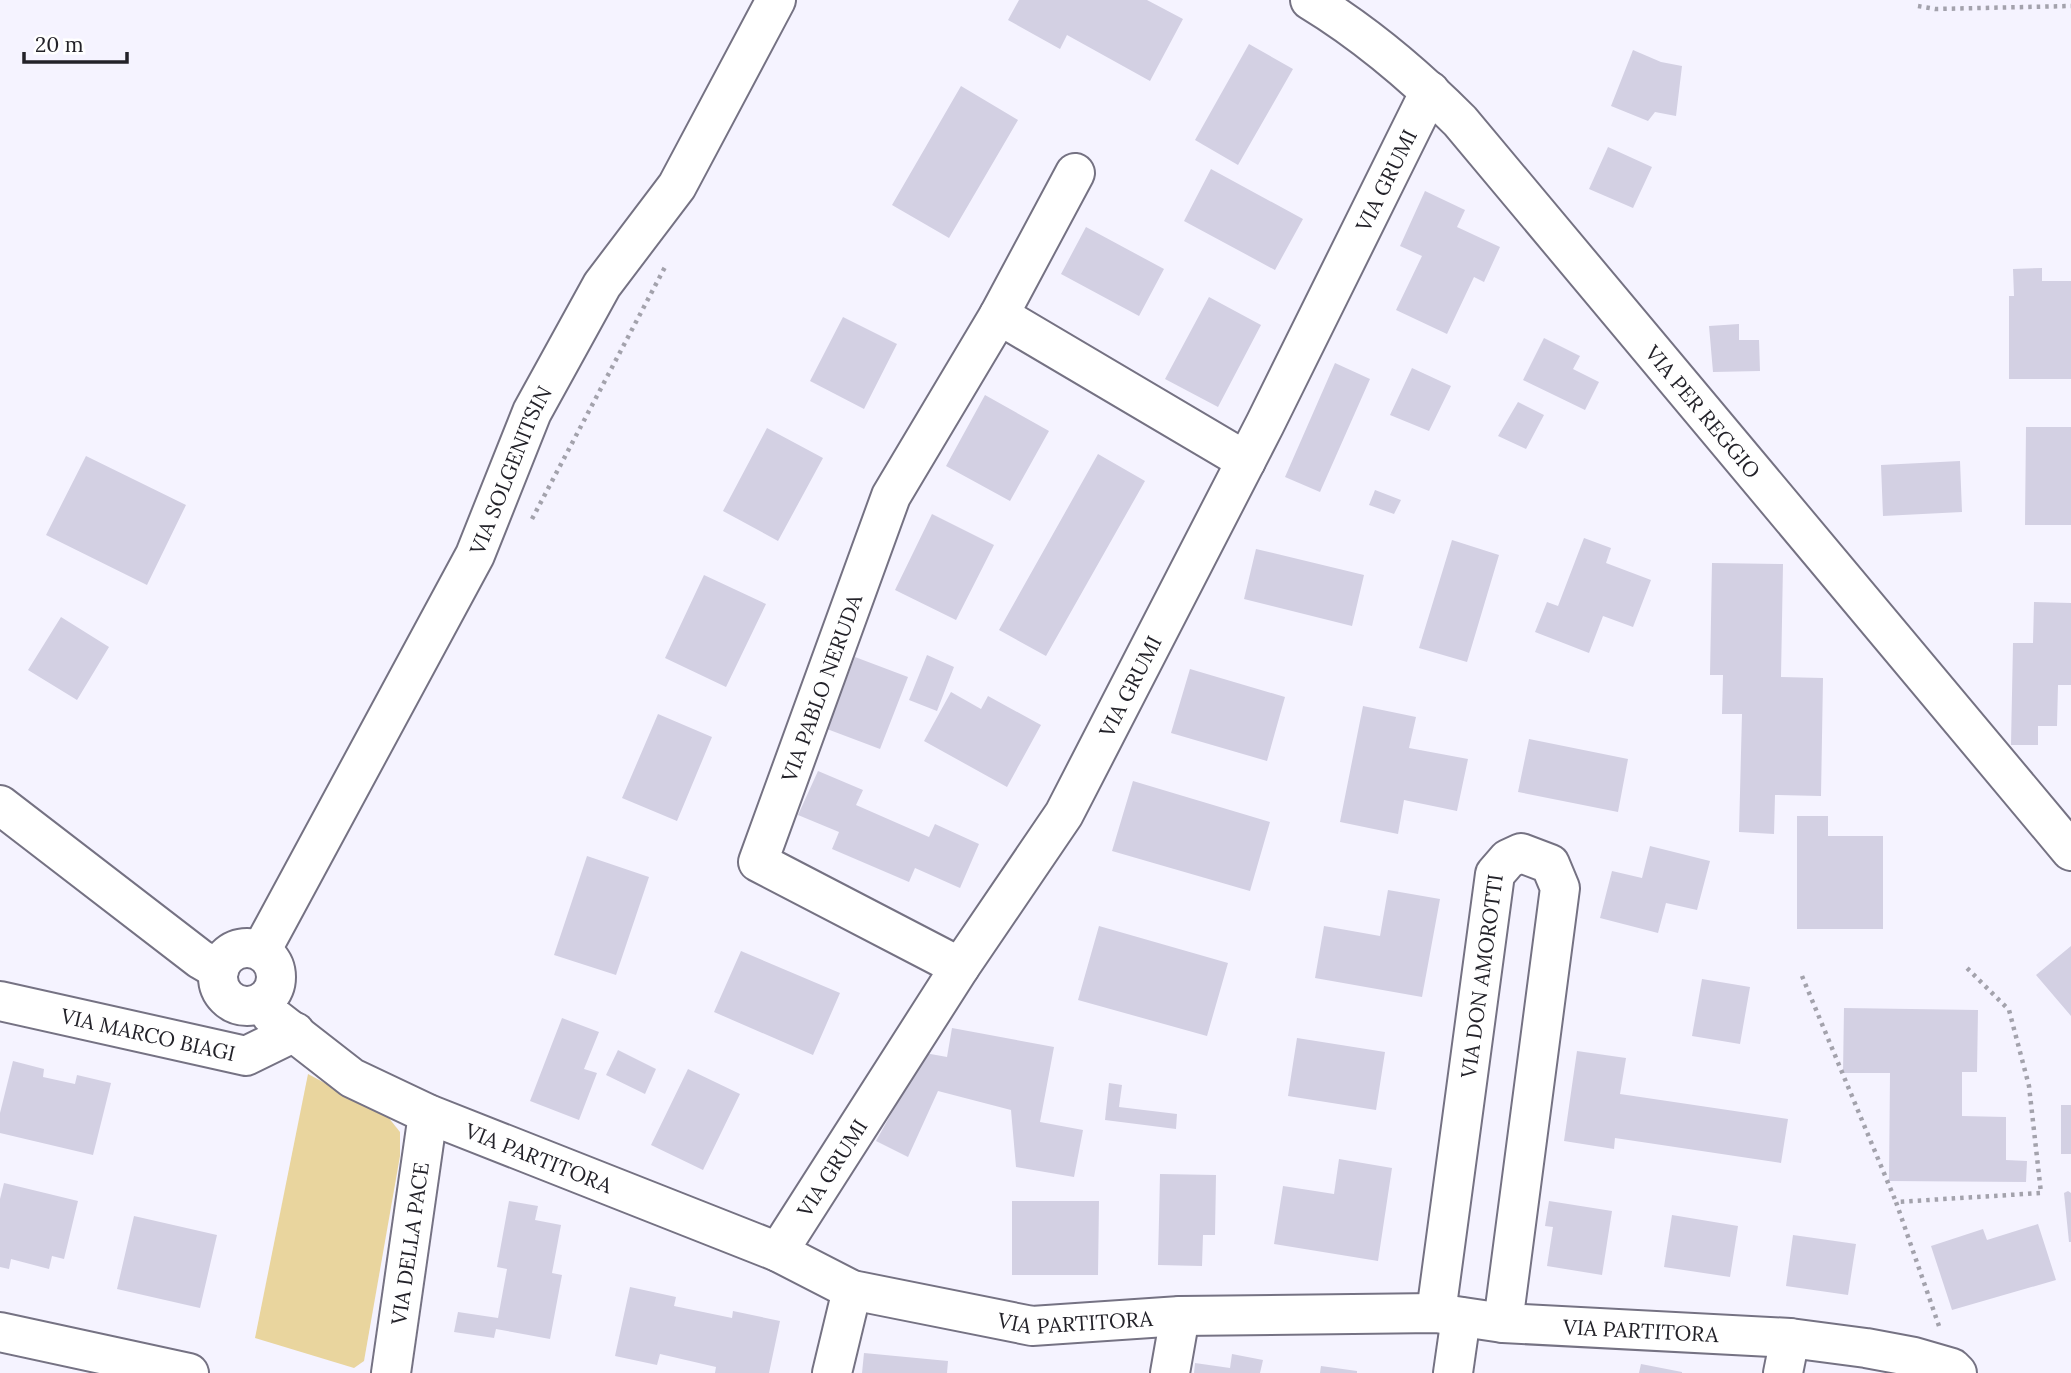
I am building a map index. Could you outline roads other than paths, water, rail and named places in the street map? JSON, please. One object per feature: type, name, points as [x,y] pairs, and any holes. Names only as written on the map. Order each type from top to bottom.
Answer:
[{"type":"street","name":"VIA SOLGENITSIN","points":[[261,951],[475,555],[539,400],[602,285],[677,186],[776,0]]},
{"type":"street","name":"VIA PER REGGIO","points":[[1311,0],[1361,34],[1430,91],[1460,121],[2071,850]]},
{"type":"street","name":"VIA GRUMI","points":[[778,1252],[960,967],[1064,814],[1246,461],[1430,91]]},
{"type":"street","name":"VIA PABLO NERUDA","points":[[960,967],[758,862],[891,496],[999,315],[1075,173]]},
{"type":"street","points":[[999,315],[1246,461]]},
{"type":"street","points":[[0,805],[200,959],[219,970]]},
{"type":"street","name":"VIA DON AMOROTTI","points":[[1448,1315],[1495,874],[1508,859],[1521,853],[1550,864],[1560,888],[1503,1323]]},
{"type":"street","points":[[251,948],[261,951],[269,957],[276,972],[272,993],[265,1000],[250,1007],[233,1003],[221,991],[218,981],[219,970],[226,956],[235,950],[251,948]]},
{"type":"street","name":"VIA PARTITORA","points":[[265,1000],[271,1015],[352,1078],[428,1114],[778,1252],[852,1290],[1032,1326],[1180,1316],[1448,1315],[1787,1355],[1866,1348],[1954,1370]]},
{"type":"street","name":"VIA MARCO BIAGI","points":[[0,1001],[246,1056],[295,1032]]},
{"type":"street","name":"VIA DELLA PACE","points":[[391,1373],[428,1114]]},
{"type":"street","points":[[832,1373],[852,1290]]},
{"type":"street","points":[[1448,1315],[1453,1373]]},
{"type":"street","points":[[1170,1373],[1180,1316]]},
{"type":"street","points":[[0,1332],[189,1373]]}]
